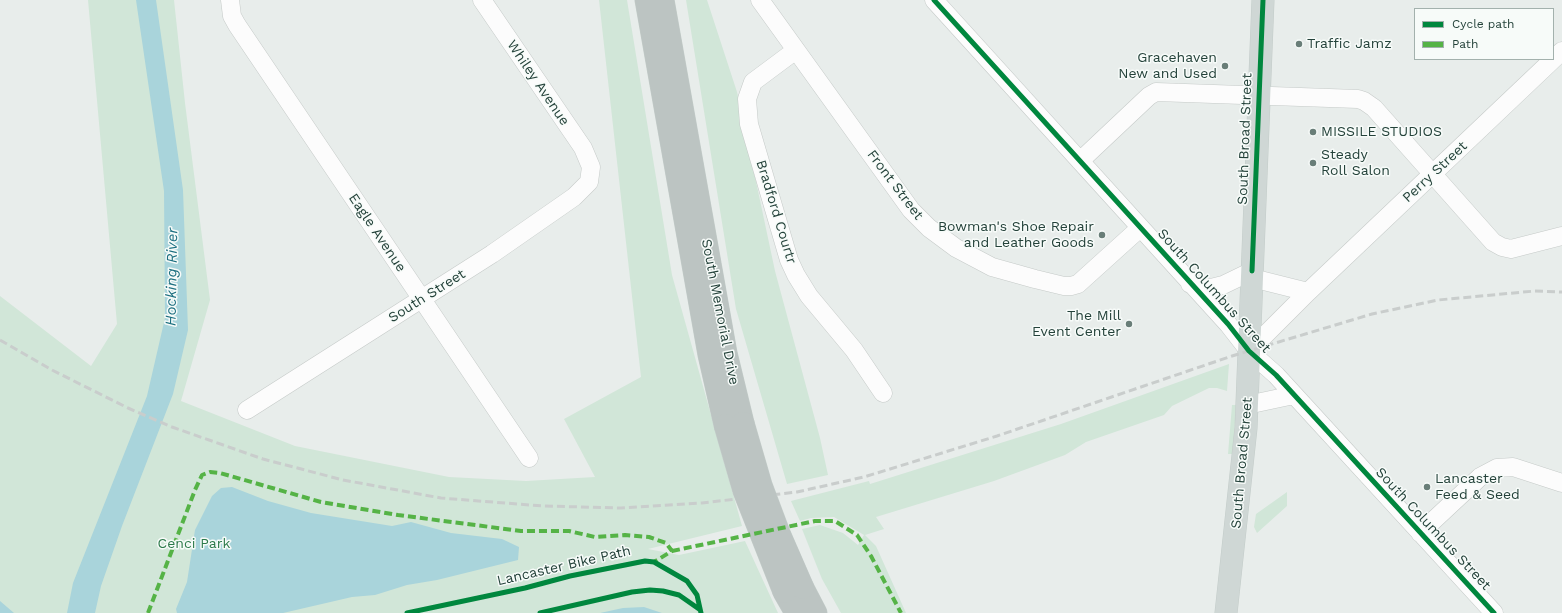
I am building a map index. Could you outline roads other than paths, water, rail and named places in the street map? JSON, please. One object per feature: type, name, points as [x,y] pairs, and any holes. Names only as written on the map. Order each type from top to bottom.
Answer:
[{"type":"highway","name":"South Memorial Drive","points":[[646,0],[709,355],[734,424]]},
{"type":"highway","name":"South Memorial Drive","points":[[663,0],[726,353],[734,424],[744,491],[794,590],[816,613]]},
{"type":"highway","name":"South Memorial Drive","points":[[794,590],[796,613]]},
{"type":"main road","name":"South Broad Street","points":[[1226,613],[1239,506],[1247,405],[1263,0]]},
{"type":"street","name":"Whiley Avenue","points":[[482,0],[583,148],[591,167]]},
{"type":"street","name":"Front Street","points":[[760,0],[911,210],[929,228],[956,248],[992,266],[1035,279],[1064,286],[1071,286],[1078,284],[1140,228]]},
{"type":"street","name":"South Columbus Street","points":[[934,0],[1190,284],[1228,324],[1249,351],[1276,375],[1494,613]]},
{"type":"street","name":"Eagle Avenue","points":[[230,3],[232,16],[237,25],[530,458]]},
{"type":"street","name":"Bradford Courtr","points":[[796,50],[753,82],[747,99],[749,124],[789,260],[796,275],[809,296],[854,350],[883,393]]},
{"type":"street","name":"Perry Street","points":[[1554,59],[1562,51]]},
{"type":"street","name":"Perry Street","points":[[1249,351],[1308,292],[1553,60]]},
{"type":"street","points":[[1080,161],[1149,96],[1156,92],[1340,98],[1364,101],[1379,114],[1493,242],[1502,247],[1511,249],[1523,248],[1562,236]]},
{"type":"street","name":"South Street","points":[[247,410],[481,262],[574,197],[589,182],[591,167]]},
{"type":"street","name":"South Columbus Street","points":[[1190,284],[1211,288],[1252,274]]},
{"type":"street","points":[[1252,274],[1308,292]]},
{"type":"street","points":[[1247,405],[1294,395]]},
{"type":"street","points":[[1420,533],[1480,477],[1497,468],[1513,467],[1562,483]]},
{"type":"water","name":"Hocking River","points":[[136,0],[156,0],[183,190],[188,330],[173,394],[122,526],[101,586],[95,613],[67,613],[73,583],[147,396],[165,318],[164,191]]},
{"type":"water","points":[[232,487],[268,501],[311,513],[392,526],[411,522],[451,533],[502,539],[519,547],[518,560],[437,580],[407,585],[375,595],[352,597],[283,613],[177,613],[176,609],[187,582],[195,530],[212,496],[221,488]]},
{"type":"water","points":[[0,601],[14,613],[0,613]]},
{"type":"water","points":[[644,607],[662,613],[600,613],[623,608]]},
{"type":"railway","points":[[0,340],[52,370],[128,408],[172,427],[263,459],[343,480],[441,498],[543,506],[621,508],[702,503],[797,492],[864,477],[997,436],[1232,356],[1372,314],[1438,300],[1535,291],[1562,292]]},
{"type":"place","name":"Traffic Jamz","points":[[1299,44]]},
{"type":"place","name":"Gracehaven New and Used","points":[[1225,66]]},
{"type":"place","name":"MISSILE STUDIOS","points":[[1313,132]]},
{"type":"place","name":"Steady Roll Salon","points":[[1313,163]]},
{"type":"place","name":"Bowman's Shoe Repair and Leather Goods","points":[[1102,235]]},
{"type":"place","name":"The Mill Event Center","points":[[1129,324]]},
{"type":"place","name":"Lancaster Feed & Seed","points":[[1427,487]]},
{"type":"park label","name":"Cenci Park","points":[[194,544]]}]
